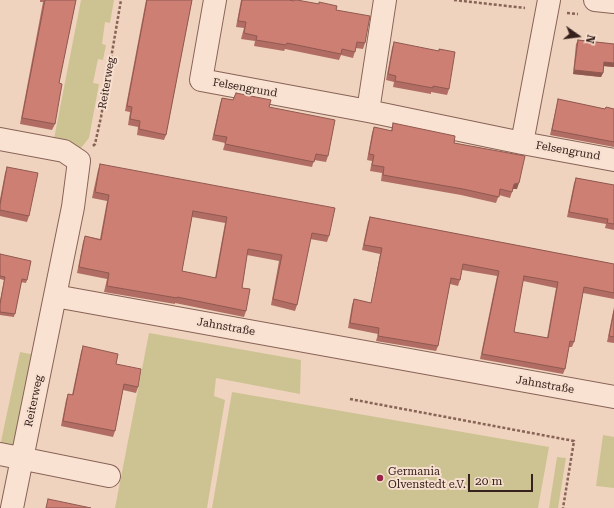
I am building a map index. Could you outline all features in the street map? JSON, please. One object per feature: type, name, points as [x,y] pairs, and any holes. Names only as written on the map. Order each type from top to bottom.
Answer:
[{"type":"street","name":"Felsengrund","points":[[215,0],[201,80],[368,111],[522,143],[614,160]]},
{"type":"street","points":[[368,111],[385,0]]},
{"type":"street","name":"Felsengrund","points":[[522,143],[549,0]]},
{"type":"street","points":[[595,0],[614,2]]},
{"type":"street","points":[[0,139],[64,151],[79,161],[73,207],[55,296]]},
{"type":"street","name":"Jahnstraße","points":[[55,296],[614,397]]},
{"type":"street","name":"Reiterweg","points":[[12,508],[55,296]]},
{"type":"street","points":[[0,454],[109,476]]},
{"type":"path","name":"Reiterweg","points":[[79,161],[95,144],[121,0]]},
{"type":"path","points":[[350,399],[574,441],[563,508]]},
{"type":"shaded area","points":[[81,0],[114,0],[110,23],[105,22],[102,44],[106,45],[103,60],[98,59],[93,83],[99,84],[89,138],[77,153],[53,144]]},
{"type":"shaded area","points":[[149,333],[301,360],[300,394],[216,378],[214,396],[225,400],[207,508],[115,508]]},
{"type":"shaded area","points":[[20,352],[35,355],[18,442],[7,448],[0,446]]},
{"type":"shaded area","name":"Germania Olvenstedt e.V.","points":[[232,392],[549,447],[538,508],[212,508]]},
{"type":"shaded area","points":[[603,435],[614,437],[614,488],[596,486]]},
{"type":"shaded area","points":[[557,457],[566,458],[558,508],[549,508]]},
{"type":"building","points":[[45,0],[76,0],[59,83],[62,84],[55,124],[22,118]]},
{"type":"building","points":[[147,0],[192,0],[166,135],[139,129],[140,121],[130,119],[132,107],[127,106]]},
{"type":"building","points":[[242,0],[297,0],[319,4],[319,2],[337,6],[336,10],[370,16],[365,43],[357,42],[355,52],[342,49],[341,54],[287,43],[286,45],[256,40],[257,36],[244,33],[246,22],[238,21]]},
{"type":"building","points":[[578,40],[614,44],[614,63],[604,62],[603,73],[574,70]]},
{"type":"building","points":[[394,42],[439,51],[439,49],[455,52],[449,89],[433,86],[433,88],[395,81],[396,76],[388,74]]},
{"type":"building","points":[[236,93],[271,100],[269,107],[335,120],[328,156],[316,154],[314,162],[225,144],[227,137],[214,135],[222,98],[233,100]]},
{"type":"building","points":[[558,99],[605,109],[606,107],[614,109],[614,142],[552,130]]},
{"type":"building","points":[[393,123],[455,136],[454,143],[525,156],[519,183],[514,184],[512,192],[500,189],[499,197],[383,175],[384,167],[372,165],[374,155],[369,154],[374,127],[392,131]]},
{"type":"building","points":[[100,164],[335,208],[329,236],[312,233],[297,305],[273,299],[282,255],[248,249],[242,288],[250,289],[246,311],[177,297],[107,286],[109,273],[79,267],[85,236],[101,240],[109,195],[95,192]],"holes":[[[193,211],[227,217],[216,278],[182,271]]]},
{"type":"building","points":[[7,167],[38,173],[29,216],[0,210]]},
{"type":"building","points":[[576,178],[614,185],[614,224],[607,223],[608,219],[569,212]]},
{"type":"building","points":[[370,217],[614,264],[614,293],[584,287],[574,342],[570,341],[565,369],[482,354],[499,271],[463,264],[460,280],[451,278],[438,346],[378,336],[379,328],[350,323],[354,299],[371,303],[382,248],[364,245]],"holes":[[[524,276],[558,282],[548,338],[514,332]]]},
{"type":"building","points":[[0,254],[31,261],[27,280],[22,279],[15,314],[0,312],[5,277],[0,276]]},
{"type":"building","points":[[614,311],[614,337],[609,336]]},
{"type":"building","points":[[83,346],[118,354],[116,364],[141,369],[138,387],[124,384],[115,431],[63,421],[68,394],[73,395]]},
{"type":"building","points":[[48,499],[91,508],[46,508]]},
{"type":"place","name":"Germania Olvenstedt e.V.","points":[[380,478]]}]
